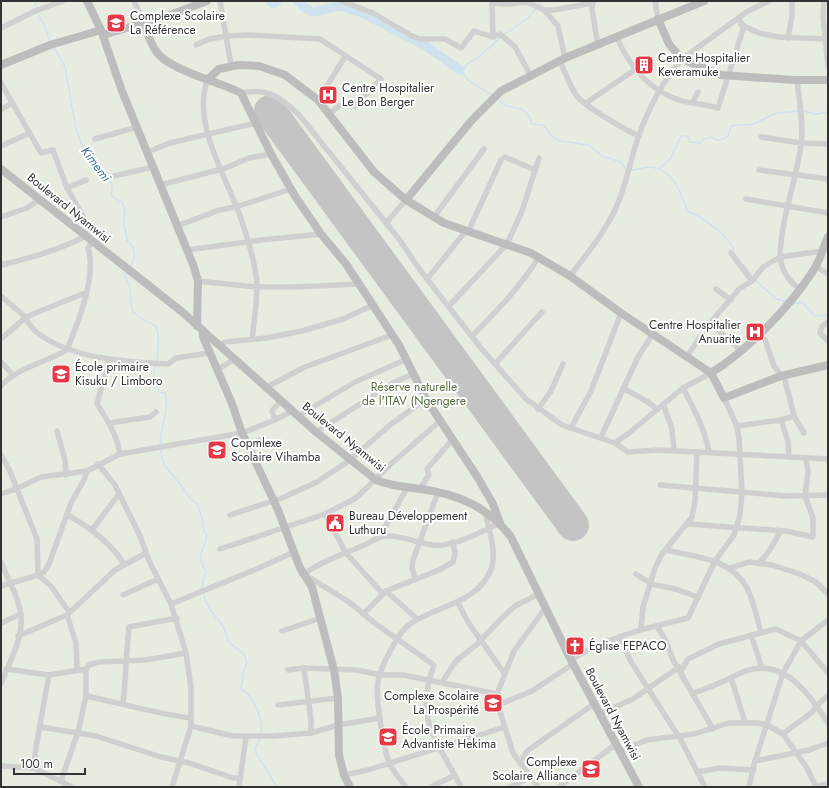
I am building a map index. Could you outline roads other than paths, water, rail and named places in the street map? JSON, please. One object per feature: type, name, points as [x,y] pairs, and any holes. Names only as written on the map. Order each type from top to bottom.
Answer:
[{"type":"street","points":[[1,28],[37,10],[63,1]]},
{"type":"street","points":[[87,1],[102,33],[137,127],[198,280],[200,328],[203,338],[231,401],[242,433],[285,528],[294,552],[312,587],[334,670],[338,698],[339,756],[344,775],[350,787]]},
{"type":"street","points":[[134,1],[153,46],[159,55],[189,72],[242,93],[259,90],[266,92],[282,100],[294,110],[342,165],[472,336],[521,395],[538,409],[562,425],[601,437],[631,452],[647,450],[709,452],[828,459]]},
{"type":"street","points":[[1,65],[52,44],[144,22],[207,1]]},
{"type":"street","points":[[220,1],[231,65]]},
{"type":"street","points":[[341,1],[373,13],[398,29],[420,39],[445,39],[461,48],[474,32],[493,37],[500,34],[515,47],[531,76]]},
{"type":"street","points":[[656,1],[658,18],[669,44],[682,59],[717,74],[728,76],[797,80],[828,80]]},
{"type":"street","points":[[386,223],[487,104],[501,91],[562,59],[617,38],[658,18],[704,1]]},
{"type":"street","points":[[570,276],[604,232],[631,167],[639,136],[659,90],[682,59],[753,7],[769,1]]},
{"type":"street","points":[[788,38],[792,16],[792,1]]},
{"type":"street","points":[[824,1],[828,66]]},
{"type":"street","points":[[493,37],[492,2],[507,4],[527,2],[544,10],[558,26],[562,59],[570,85],[577,96],[615,123],[639,136]]},
{"type":"street","points":[[544,10],[553,10],[593,2],[592,9],[598,46]]},
{"type":"street","points":[[738,19],[744,26]]},
{"type":"street","points":[[731,24],[788,38],[827,39]]},
{"type":"street","points":[[617,38],[628,60],[636,70],[644,79],[659,90],[678,100],[718,108],[744,26]]},
{"type":"street","points":[[196,45],[209,39],[227,36],[250,35],[320,39],[345,57],[381,79],[354,106],[348,103],[339,106],[329,114]]},
{"type":"street","points":[[318,100],[345,57]]},
{"type":"street","points":[[252,339],[257,287],[256,276],[248,242],[236,207],[219,170],[208,133],[204,101],[208,79],[220,69],[231,65],[250,65],[278,71],[295,81],[318,100],[374,172],[406,200],[434,217],[466,232],[507,244],[539,257],[570,276],[652,335],[687,356],[711,373],[737,426],[742,492],[738,528],[715,561],[688,618],[641,629],[582,653],[532,691],[498,705]]},
{"type":"street","points":[[586,103],[636,70]]},
{"type":"street","points":[[797,80],[802,143],[796,174],[786,206],[780,257],[781,265],[788,280],[800,289]]},
{"type":"street","points":[[1,83],[41,153],[53,150],[67,188],[87,223],[89,239],[88,248],[91,259],[85,293],[67,350],[44,362],[12,374],[1,386]]},
{"type":"street","points":[[693,102],[698,92]]},
{"type":"street","points":[[242,93],[271,154],[291,189],[321,234],[346,264],[392,335],[407,359],[426,399],[478,478],[493,504],[500,523],[454,542],[434,545],[394,536],[379,538],[322,563],[304,574]]},
{"type":"street","points":[[1,108],[13,102]]},
{"type":"street","points":[[148,152],[170,143],[256,123]]},
{"type":"street","points":[[95,139],[137,127]]},
{"type":"street","points":[[1,146],[30,133]]},
{"type":"street","points":[[761,137],[802,143],[828,144]]},
{"type":"street","points":[[434,217],[484,149]]},
{"type":"street","points":[[160,185],[219,170],[249,158],[271,154]]},
{"type":"street","points":[[428,279],[466,232],[503,158],[535,170]]},
{"type":"street","points":[[449,306],[507,244],[522,211],[539,158]]},
{"type":"street","points":[[114,176],[153,167]]},
{"type":"street","name":"Boulevard Nyamwisi","points":[[1,169],[200,328],[267,387],[295,414],[376,480],[388,485],[438,492],[464,499],[500,523],[511,537],[572,662],[639,787]]},
{"type":"street","points":[[759,170],[828,179]]},
{"type":"street","points":[[67,188],[86,180]]},
{"type":"street","points":[[176,226],[220,210],[236,207],[291,189]]},
{"type":"street","points":[[746,199],[828,213]]},
{"type":"street","points":[[1,217],[27,208],[39,200]]},
{"type":"street","points":[[187,250],[321,234]]},
{"type":"street","points":[[615,443],[683,388],[711,373],[770,325],[800,289],[816,266],[828,237]]},
{"type":"street","points":[[1,265],[41,256],[89,239]]},
{"type":"street","points":[[687,356],[710,323],[745,284],[753,279],[763,267],[780,257],[822,251]]},
{"type":"street","points":[[731,253],[753,279]]},
{"type":"street","points":[[472,336],[496,313],[525,278],[539,257]]},
{"type":"street","points":[[816,266],[828,274]]},
{"type":"street","points":[[198,280],[257,287],[359,284]]},
{"type":"street","points":[[716,289],[731,300]]},
{"type":"street","points":[[1,339],[25,318],[85,293]]},
{"type":"street","points":[[1,296],[25,318],[34,330],[67,350],[109,359],[168,364],[176,358],[209,353]]},
{"type":"street","points":[[220,346],[225,342],[302,331],[343,319],[373,305]]},
{"type":"street","points":[[495,364],[542,312]]},
{"type":"street","points":[[571,428],[591,391],[621,313]]},
{"type":"street","points":[[828,322],[822,326],[820,333],[828,341]]},
{"type":"street","points":[[710,323],[741,350]]},
{"type":"street","points":[[760,334],[765,340],[774,366],[785,380],[794,416],[804,433]]},
{"type":"street","points":[[267,387],[305,367],[392,335]]},
{"type":"street","points":[[601,437],[638,357],[652,335]]},
{"type":"street","points":[[109,359],[96,401],[109,423],[119,446],[120,454]]},
{"type":"street","points":[[217,370],[235,359]]},
{"type":"street","points":[[1,494],[16,489],[41,477],[66,475],[87,471],[120,454],[242,433],[295,414],[355,382],[407,359]]},
{"type":"street","points":[[1,362],[12,374]]},
{"type":"street","points":[[538,409],[551,391],[563,364]]},
{"type":"street","points":[[724,398],[781,376],[828,365]]},
{"type":"street","points":[[316,432],[393,383],[413,374]]},
{"type":"street","points":[[623,388],[648,402],[657,409]]},
{"type":"street","points":[[683,388],[707,438],[709,452]]},
{"type":"street","points":[[230,515],[273,501],[316,482],[350,460],[390,425],[426,399]]},
{"type":"street","points":[[275,420],[273,408],[281,400]]},
{"type":"street","points":[[663,404],[672,429],[674,451]]},
{"type":"street","points":[[109,423],[150,416],[156,412]]},
{"type":"street","points":[[737,426],[780,420],[794,416]]},
{"type":"street","points":[[780,420],[788,441],[789,457]]},
{"type":"street","points":[[220,549],[325,514],[356,498],[391,464],[440,421]]},
{"type":"street","points":[[57,431],[66,475]]},
{"type":"street","points":[[248,444],[261,440]]},
{"type":"street","points":[[420,489],[429,474],[427,469],[452,440]]},
{"type":"street","points":[[641,629],[644,601],[651,584],[655,568],[666,550],[688,524],[694,510],[696,488],[696,452]]},
{"type":"street","points":[[1,455],[9,469],[37,539],[38,575],[51,586],[68,614],[76,643],[77,669]]},
{"type":"street","points":[[688,524],[781,531],[813,537],[813,518],[805,496],[808,472],[806,458]]},
{"type":"street","points":[[98,464],[115,486],[171,604],[177,618],[186,653],[191,688],[191,726],[172,787]]},
{"type":"street","points":[[1,586],[44,572],[49,564],[72,503],[87,471]]},
{"type":"street","points":[[660,485],[805,496],[828,495]]},
{"type":"street","points":[[379,538],[407,488]]},
{"type":"street","points":[[415,579],[412,567],[413,560],[438,492]]},
{"type":"street","points":[[92,530],[119,494]]},
{"type":"street","points":[[406,787],[389,763],[380,718],[378,685],[381,674],[397,638],[408,625],[417,619],[458,603],[480,584],[491,569],[493,557],[485,512]]},
{"type":"street","points":[[325,514],[346,553],[385,592],[417,619]]},
{"type":"street","points":[[68,515],[92,530],[113,550],[124,564]]},
{"type":"street","points":[[759,563],[767,554],[781,531]]},
{"type":"street","points":[[364,614],[385,592],[439,570],[453,562],[455,554],[454,542]]},
{"type":"street","points":[[666,550],[715,561],[730,568],[747,588],[761,633]]},
{"type":"street","points":[[171,604],[294,552]]},
{"type":"street","points":[[18,636],[68,614],[101,581],[124,564],[146,553]]},
{"type":"street","points":[[1,562],[10,583],[22,620],[14,652],[2,676],[1,684]]},
{"type":"street","points":[[730,568],[749,562],[759,563],[800,574],[816,582],[828,594]]},
{"type":"street","points":[[304,574],[349,602],[434,665],[429,680],[425,706],[439,747],[461,787]]},
{"type":"street","points":[[636,574],[651,584],[675,589],[698,597]]},
{"type":"street","points":[[123,595],[158,579]]},
{"type":"street","points":[[442,682],[456,662],[481,640],[515,606],[539,594]]},
{"type":"street","points":[[458,603],[504,673]]},
{"type":"street","points":[[538,787],[513,753],[498,705],[497,694],[504,673],[514,651],[546,607]]},
{"type":"street","points":[[1,623],[21,614]]},
{"type":"street","points":[[123,703],[126,681],[125,661],[129,627],[177,618]]},
{"type":"street","points":[[282,631],[321,618]]},
{"type":"street","points":[[749,787],[755,761],[782,673],[801,641],[828,620]]},
{"type":"street","points":[[657,626],[713,729]]},
{"type":"street","points":[[599,714],[634,699],[680,669],[688,659],[719,644],[776,630],[801,641],[828,673]]},
{"type":"street","points":[[752,635],[762,668]]},
{"type":"street","points":[[620,637],[630,660],[677,736],[705,787]]},
{"type":"street","points":[[61,781],[78,732],[86,696],[86,669],[89,665],[99,662],[125,661],[186,653]]},
{"type":"street","points":[[288,670],[304,668],[357,670],[381,674],[403,674],[497,694]]},
{"type":"street","points":[[304,668],[309,700],[311,733]]},
{"type":"street","points":[[693,693],[752,669],[762,668],[782,673],[796,682],[828,723]]},
{"type":"street","points":[[6,670],[49,675],[77,669],[86,669]]},
{"type":"street","points":[[34,768],[49,675]]},
{"type":"street","points":[[730,678],[745,722]]},
{"type":"street","points":[[86,696],[123,703],[173,716],[191,718]]},
{"type":"street","points":[[783,734],[828,696]]},
{"type":"street","points":[[278,705],[309,700],[338,698]]},
{"type":"street","points":[[520,763],[527,751],[594,704]]},
{"type":"street","points":[[191,726],[208,731],[246,737],[311,733],[338,725],[380,718]]},
{"type":"street","points":[[620,751],[647,740],[713,729],[729,723],[745,722],[767,725],[783,734],[794,752],[807,768],[816,787],[828,784]]},
{"type":"street","points":[[40,727],[78,732],[161,757],[180,761],[233,778],[240,778]]},
{"type":"street","points":[[344,775],[389,763],[505,727]]},
{"type":"street","points":[[239,787],[246,737]]},
{"type":"street","points":[[755,761],[810,750],[828,743]]},
{"type":"street","points":[[559,787],[616,744]]},
{"type":"street","points":[[1,766],[34,768],[72,787]]},
{"type":"street","points":[[697,772],[720,768],[754,770]]},
{"type":"street","points":[[524,780],[526,771]]},
{"type":"street","points":[[431,787],[455,775]]},
{"type":"street","points":[[510,787],[524,780],[534,782]]},
{"type":"waterway","name":"Kimemi","points":[[34,1],[37,8]]},
{"type":"waterway","points":[[271,1],[273,4],[277,1]]},
{"type":"waterway","points":[[298,1],[305,8],[313,12],[340,6],[360,12],[426,46],[460,70]]},
{"type":"waterway","points":[[539,5],[541,1]]},
{"type":"waterway","points":[[504,35],[529,17],[536,8]]},
{"type":"waterway","name":"Kimemi","points":[[37,12],[46,28],[50,43]]},
{"type":"waterway","points":[[492,95],[469,81],[460,70],[464,69],[467,64],[480,56],[501,37]]},
{"type":"waterway","name":"Kimemi","points":[[54,47],[65,67],[76,129],[83,148],[94,157],[96,165],[108,177],[112,186],[111,195],[122,202],[127,240],[134,250],[134,259],[130,267]]},
{"type":"waterway","points":[[498,100],[506,106],[521,109],[528,114],[532,124],[543,125],[552,136],[560,141],[589,145],[602,156],[621,162],[626,169]]},
{"type":"waterway","points":[[659,169],[671,158],[681,136],[687,136],[690,142],[700,143],[704,139],[712,137],[716,140],[720,140],[728,136],[731,126],[753,124],[777,113],[800,111]]},
{"type":"waterway","points":[[803,111],[816,114],[828,112]]},
{"type":"waterway","points":[[630,170],[648,167],[663,171],[674,182],[682,196],[687,211],[716,228],[728,240],[735,254]]},
{"type":"waterway","points":[[744,266],[753,277]]},
{"type":"waterway","name":"Kimemi","points":[[127,272],[125,276],[129,284],[132,311],[142,319],[156,326],[158,339],[157,362]]},
{"type":"waterway","points":[[755,280],[775,298],[785,302]]},
{"type":"waterway","points":[[791,304],[802,302],[815,316],[828,315]]},
{"type":"waterway","name":"Kimemi","points":[[155,365],[153,381],[159,392],[165,393],[166,399],[166,411],[161,432],[160,445]]},
{"type":"waterway","points":[[160,448],[164,465],[190,498],[197,504],[202,517],[204,532],[207,535],[201,553],[201,560],[206,571],[201,589]]},
{"type":"waterway","points":[[203,593],[209,608],[223,627],[229,642],[246,658],[247,663],[244,669],[241,689],[246,692],[257,709],[261,722],[261,735]]},
{"type":"waterway","points":[[260,739],[255,748],[256,753],[277,787]]},
{"type":"place","name":"Complexe Scolaire La Référence","points":[[116,23]]},
{"type":"place","name":"Centre Hospitalier Keveramuke","points":[[644,65]]},
{"type":"place","name":"Centre Hospitalier Le Bon Berger","points":[[328,95]]},
{"type":"place","name":"Centre Hospitalier Anuarite","points":[[755,332]]},
{"type":"place","name":"École primaire Kisuku / Limboro","points":[[61,374]]},
{"type":"place","name":"Copmlexe Scolaire Vihamba","points":[[217,450]]},
{"type":"place","name":"Bureau Développement Luthuru","points":[[335,523]]},
{"type":"place","name":"Église FEPACO","points":[[575,646]]},
{"type":"place","name":"Complexe Scolaire La Prospérité","points":[[493,703]]},
{"type":"place","name":"École Primaire Advantiste Hekima","points":[[388,737]]},
{"type":"place","name":"Complexe Scolaire Alliance","points":[[591,769]]},
{"type":"park label","name":"Réserve naturelle de l'ITAV (Ngengere","points":[[414,394]]}]
